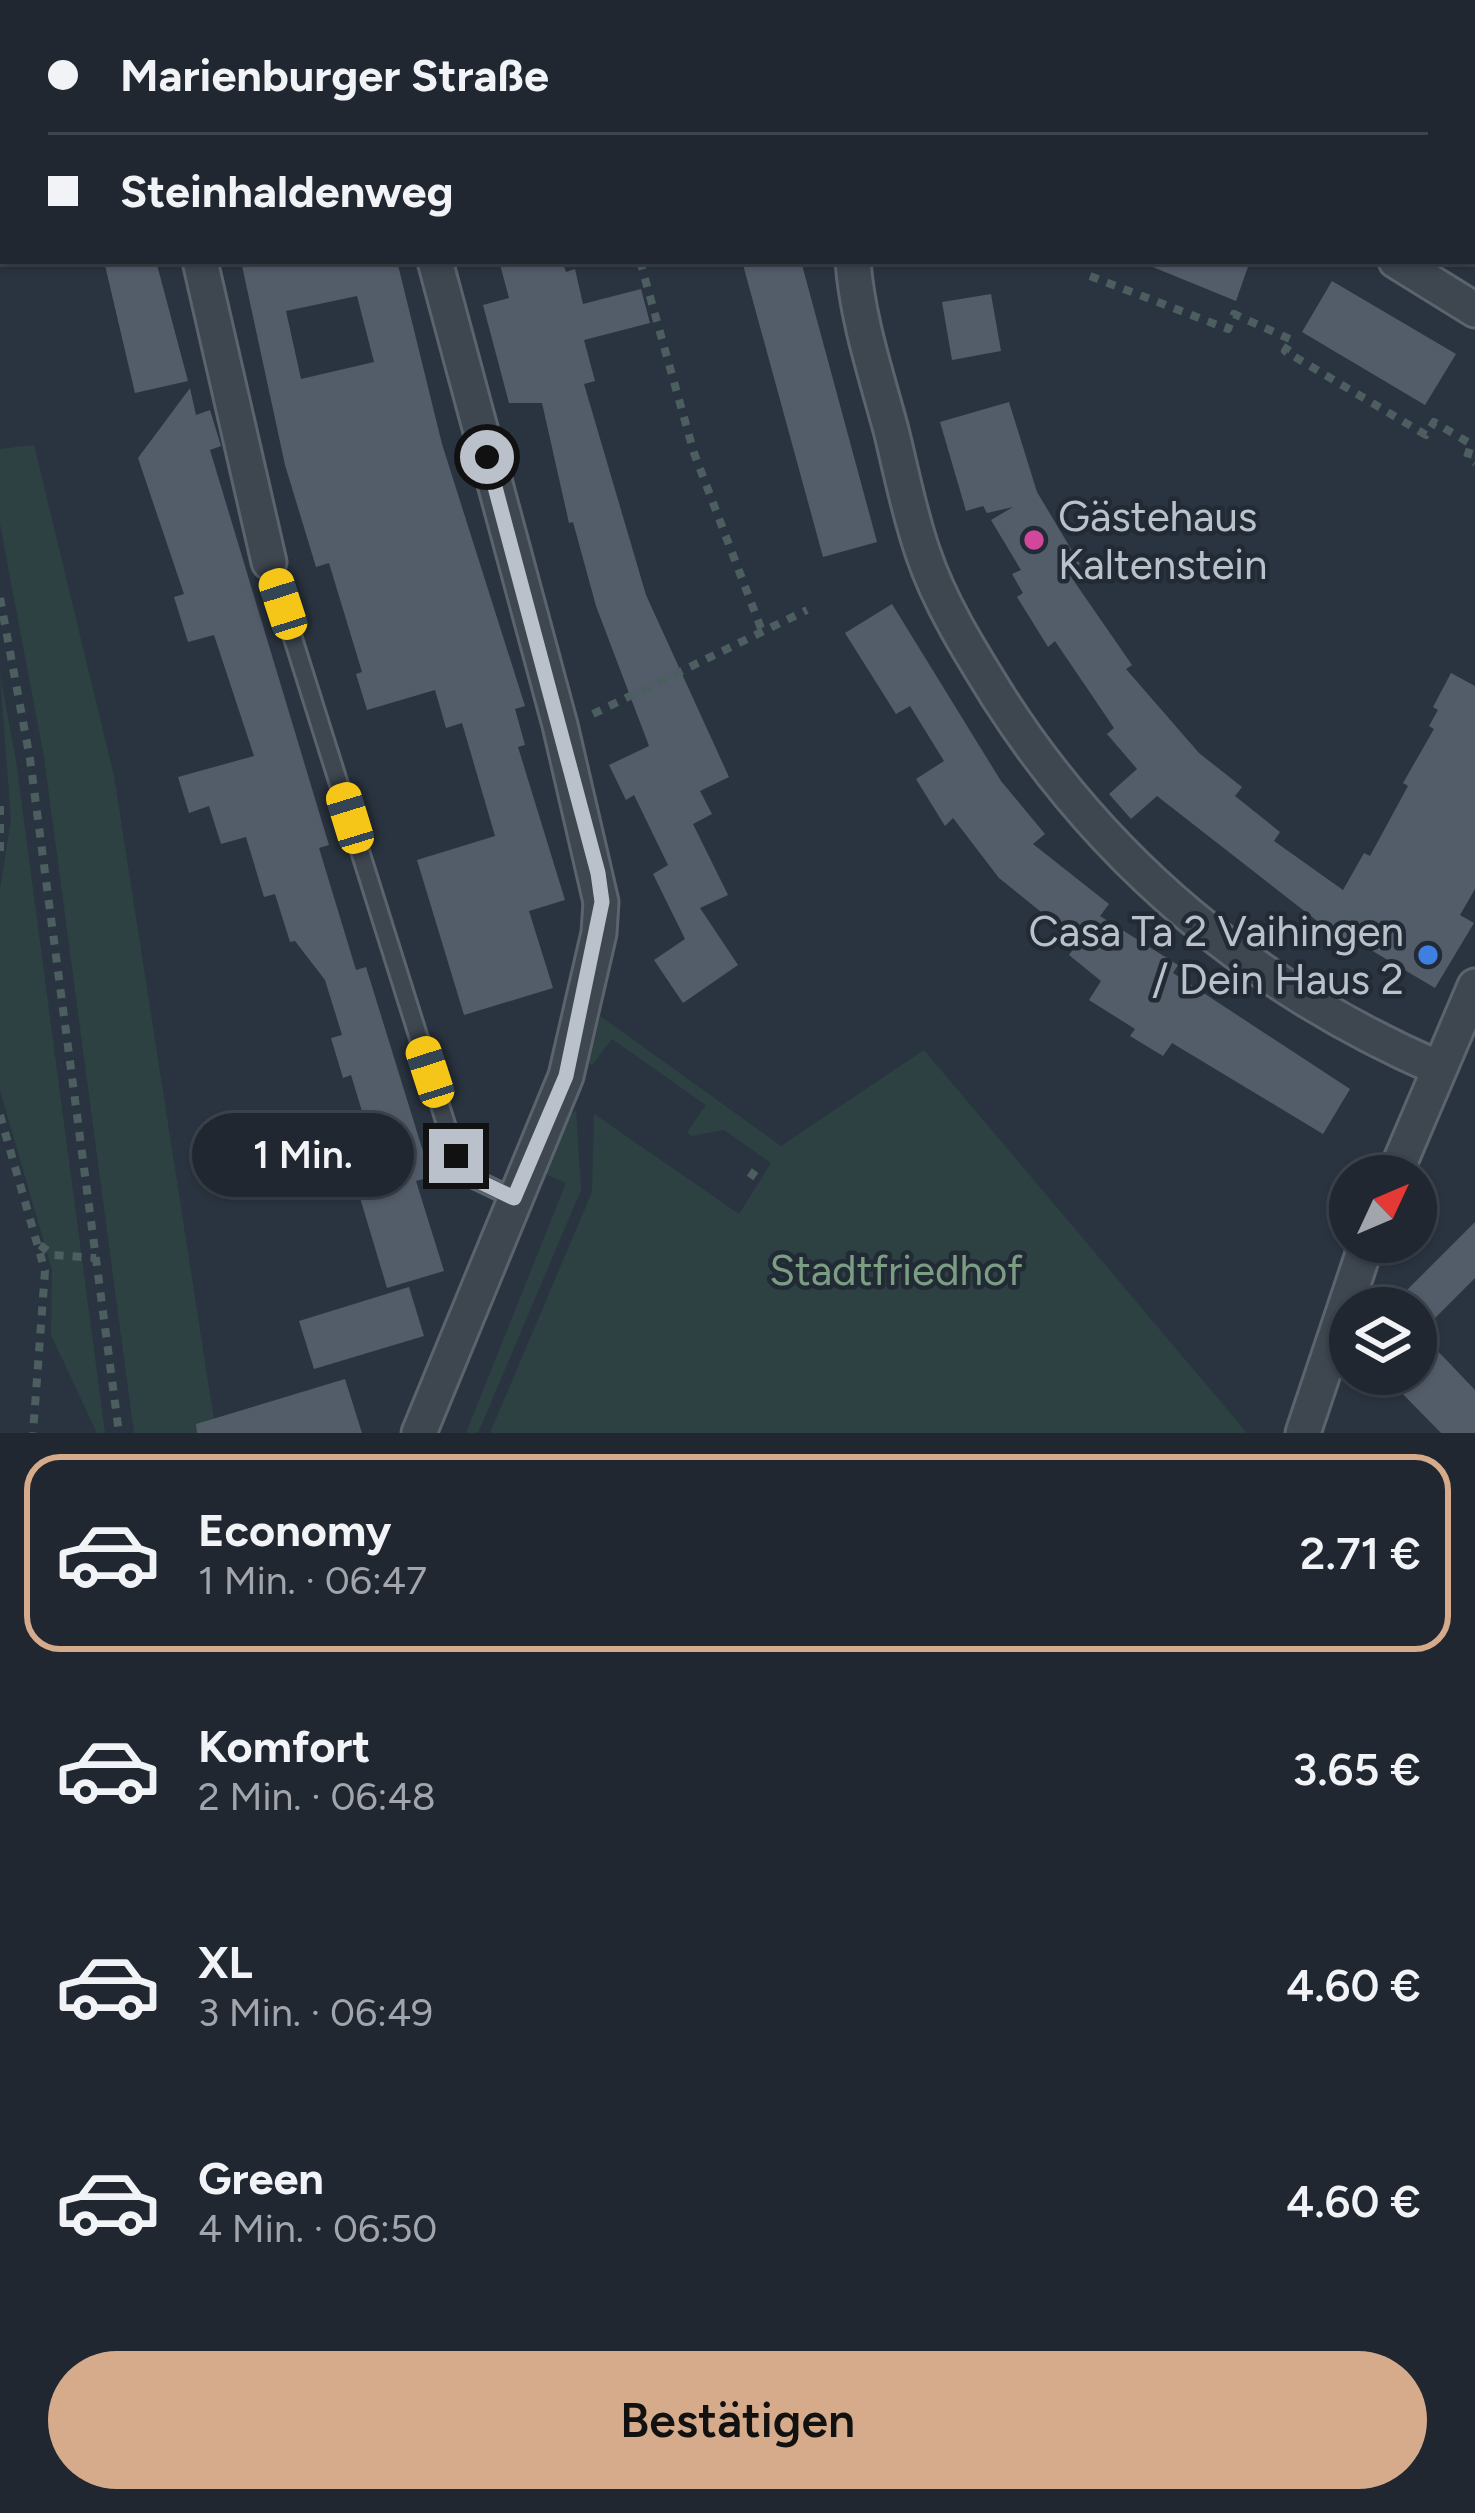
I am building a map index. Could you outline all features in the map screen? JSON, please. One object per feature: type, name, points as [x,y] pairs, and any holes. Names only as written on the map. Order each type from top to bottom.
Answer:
[{"type":"street","points":[[201,264],[269,562]]},
{"type":"street","points":[[419,1433],[566,1076],[602,902],[577,788],[436,264]]},
{"type":"street","points":[[853,264],[860,310],[924,555],[971,653],[1029,744],[1088,821],[1232,954],[1375,1039],[1438,1068]]},
{"type":"street","points":[[1401,264],[1475,310]]},
{"type":"street","points":[[1403,1155],[1438,1068],[1468,1022],[1475,986]]},
{"type":"street","points":[[1303,1433],[1360,1263]]},
{"type":"lane","points":[[269,562],[456,1156],[470,1177],[514,1198]]},
{"type":"path","points":[[641,264],[694,453],[762,631]]},
{"type":"path","points":[[1090,276],[1228,329],[1234,314],[1292,340],[1285,351],[1426,435],[1434,422],[1472,444],[1467,458],[1475,463]]},
{"type":"path","points":[[0,598],[31,759],[119,1433]]},
{"type":"path","points":[[599,710],[808,610]]},
{"type":"path","points":[[0,806],[0,854]]},
{"type":"path","points":[[0,1115],[45,1271],[33,1433]]},
{"type":"path","points":[[750,1178],[757,1168]]},
{"type":"path","points":[[36,1238],[53,1256],[96,1258]]},
{"type":"green space","points":[[34,445],[114,776],[216,1433],[134,1433],[44,757],[0,524],[0,449]]},
{"type":"green space","points":[[0,674],[16,761],[105,1433],[97,1433],[51,1335],[52,1270],[0,1090],[0,890],[11,820]]},
{"type":"green space","name":"Stadtfriedhof","points":[[600,1016],[781,1146],[924,1050],[1247,1433],[490,1433],[592,1192],[594,1114],[739,1214],[771,1163],[724,1130],[691,1136],[687,1132],[706,1105],[612,1039],[589,1063]]},
{"type":"green space","points":[[576,1110],[581,1190],[478,1433],[466,1433],[566,1183],[541,1172],[563,1122]]},
{"type":"building","points":[[105,264],[157,264],[188,381],[135,393]]},
{"type":"building","points":[[242,264],[398,264],[442,444],[525,706],[515,709],[525,745],[518,747],[565,900],[529,911],[553,988],[464,1015],[417,860],[495,836],[462,723],[446,728],[435,690],[367,710],[356,674],[362,672],[329,563],[316,567],[285,465]],"holes":[[[357,296],[374,362],[301,379],[286,311]]]},
{"type":"building","points":[[500,264],[563,264],[566,272],[575,269],[583,304],[641,289],[650,323],[584,340],[595,381],[584,384],[646,595],[729,777],[700,791],[712,814],[693,824],[728,895],[700,908],[738,965],[683,1003],[654,960],[685,939],[653,874],[668,865],[634,795],[626,800],[609,765],[649,746],[596,606],[573,522],[569,523],[542,403],[509,403],[483,305],[509,298]]},
{"type":"building","points":[[743,264],[802,264],[877,542],[823,557]]},
{"type":"building","points":[[1145,264],[1249,264],[1236,301]]},
{"type":"building","points":[[1332,281],[1456,354],[1425,405],[1302,332]]},
{"type":"building","points":[[991,294],[1001,351],[952,360],[942,302]]},
{"type":"building","points":[[190,388],[196,415],[210,410],[221,446],[210,450],[329,845],[319,848],[356,970],[366,967],[431,1177],[416,1181],[444,1271],[387,1288],[349,1161],[375,1154],[351,1075],[343,1078],[331,1038],[342,1035],[325,980],[295,941],[290,942],[275,894],[264,897],[246,837],[221,844],[209,806],[189,813],[178,777],[254,756],[214,635],[188,642],[174,597],[184,594],[138,458]]},
{"type":"building","points":[[1009,402],[1037,492],[1080,564],[1067,571],[1132,665],[1126,669],[1199,753],[1242,787],[1235,796],[1280,832],[1274,841],[1343,890],[1364,853],[1370,856],[1408,786],[1403,783],[1434,729],[1429,726],[1438,710],[1433,707],[1451,673],[1475,686],[1475,889],[1460,915],[1474,923],[1435,988],[1359,943],[1356,948],[1339,938],[1157,796],[1131,819],[1109,794],[1137,769],[1107,734],[1114,728],[1055,641],[1048,647],[1017,597],[1023,593],[1012,574],[1021,570],[991,520],[1013,507],[987,513],[983,506],[966,511],[940,422]]},
{"type":"building","points":[[892,604],[1001,781],[1045,834],[1033,844],[1109,904],[1100,916],[1178,965],[1173,973],[1350,1089],[1323,1134],[1172,1043],[1163,1056],[1130,1036],[1135,1029],[1089,1000],[1101,981],[1069,955],[1074,948],[1057,934],[1061,928],[999,878],[953,818],[945,826],[916,779],[944,761],[910,706],[896,714],[845,633]]},
{"type":"building","points":[[1475,1222],[1475,1278],[1437,1316],[1437,1287],[1410,1287]]},
{"type":"building","points":[[409,1287],[424,1336],[314,1369],[299,1321]]},
{"type":"building","points":[[1437,1350],[1475,1390],[1475,1433],[1441,1433],[1404,1395],[1437,1395]]},
{"type":"building","points":[[345,1379],[362,1433],[197,1433],[196,1424]]},
{"type":"place","name":"Gästehaus Kaltenstein","points":[[1034,540]]},
{"type":"place","name":"Casa Ta 2 Vaihingen / Dein Haus 2","points":[[1428,955]]},
{"type":"route","points":[[456,1156],[470,1177],[514,1198],[566,1076],[602,902],[560,725],[487,457]]}]
